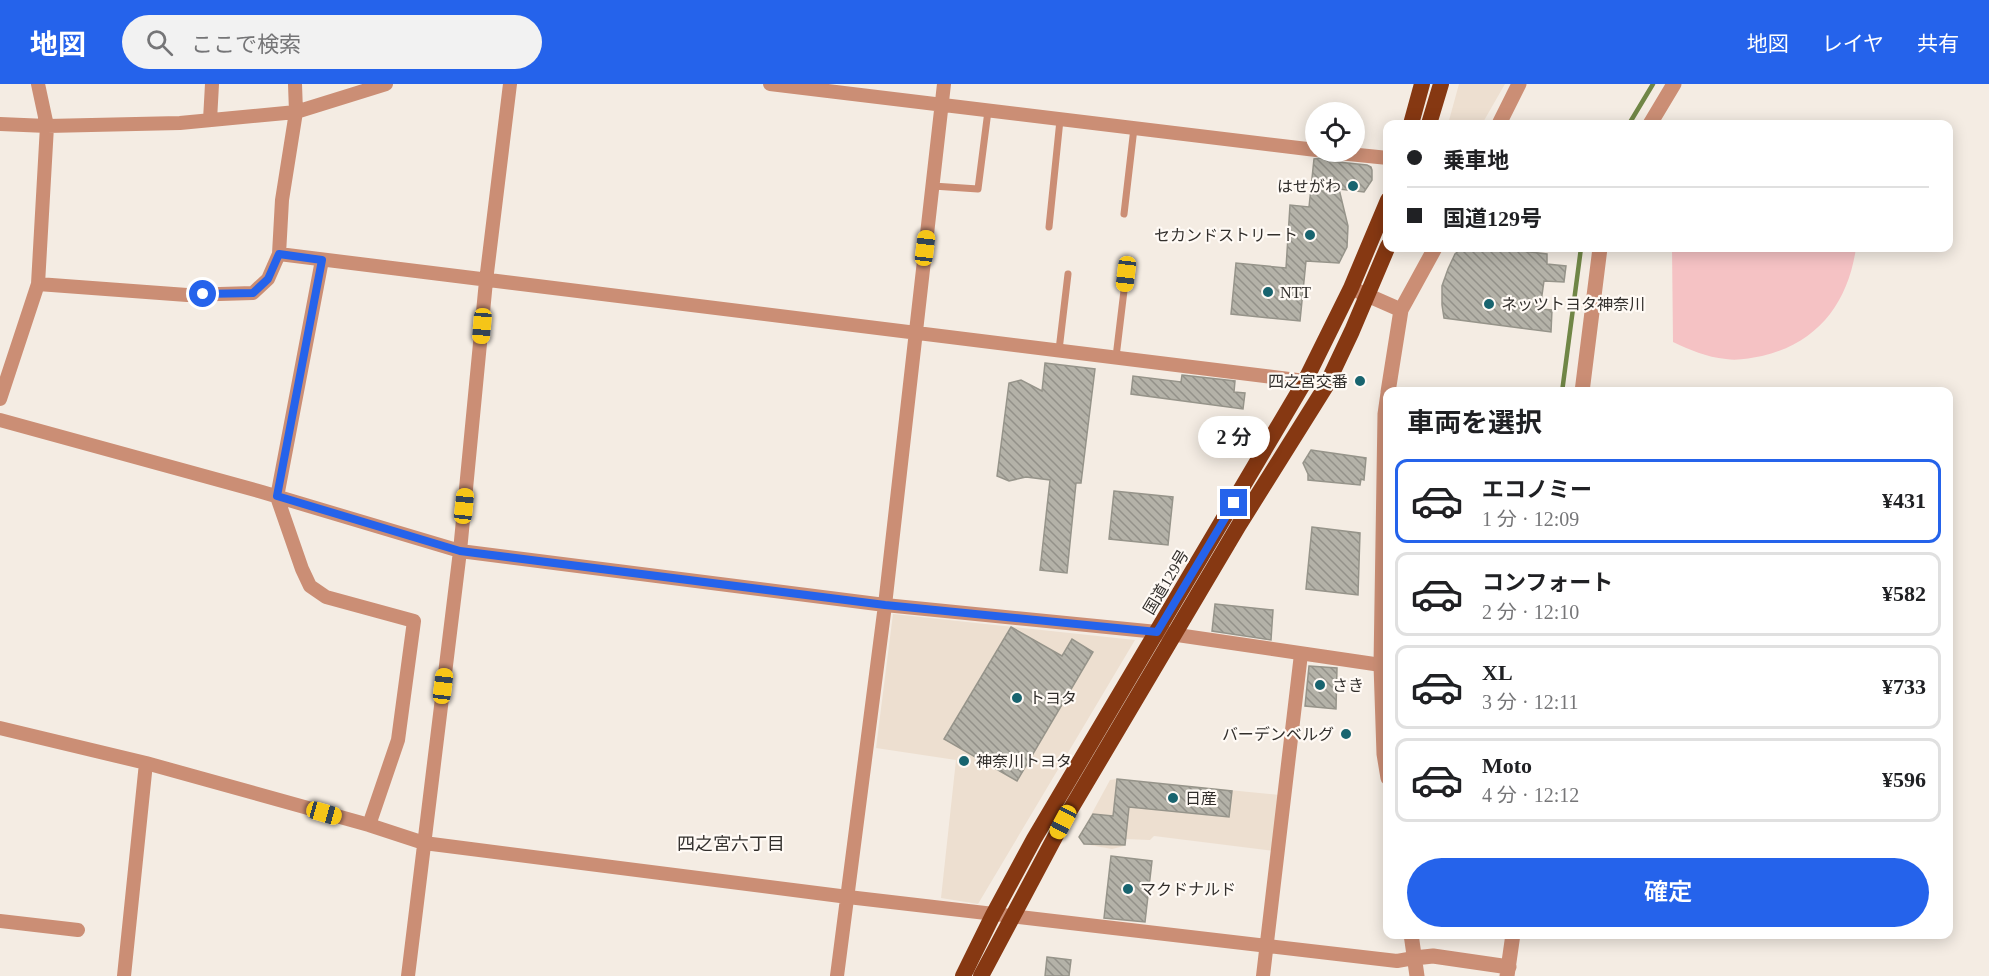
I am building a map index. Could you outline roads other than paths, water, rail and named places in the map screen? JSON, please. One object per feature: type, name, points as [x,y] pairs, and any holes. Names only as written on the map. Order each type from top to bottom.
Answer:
[{"type":"highway","points":[[1412,120],[1422,84]]},
{"type":"highway","points":[[1430,120],[1441,84]]},
{"type":"highway","name":"国道129号","points":[[963,976],[1034,839],[1305,381],[1351,288],[1383,212]]},
{"type":"highway","name":"国道129号","points":[[981,976],[1063,822],[1239,525],[1326,386],[1385,252]]},
{"type":"street","points":[[0,399],[38,284],[47,126],[38,84]]},
{"type":"street","points":[[210,120],[212,84]]},
{"type":"street","points":[[38,284],[187,295],[253,293],[268,279],[279,254],[282,200],[296,112],[295,84]]},
{"type":"street","points":[[0,124],[47,126],[180,123],[296,112],[386,84]]},
{"type":"street","points":[[408,976],[460,551],[486,281],[510,84]]},
{"type":"street","points":[[770,84],[835,88],[988,111],[1305,149]]},
{"type":"street","points":[[837,976],[885,605],[944,84]]},
{"type":"street","points":[[1501,120],[1519,84]]},
{"type":"street","points":[[1652,120],[1674,84]]},
{"type":"street","points":[[1365,156],[1383,158]]},
{"type":"street","points":[[1389,387],[1401,310],[1433,252]]},
{"type":"street","points":[[1583,387],[1600,252]]},
{"type":"street","points":[[279,254],[1305,381]]},
{"type":"street","points":[[322,260],[277,496],[310,586],[326,597],[414,621],[398,740],[369,825]]},
{"type":"street","points":[[1351,288],[1401,310]]},
{"type":"street","points":[[0,420],[277,496],[460,551],[885,605],[1157,632],[1381,665]]},
{"type":"street","points":[[1383,540],[1381,665],[1383,724]]},
{"type":"street","points":[[1263,976],[1301,654]]},
{"type":"street","points":[[0,728],[146,763],[369,825],[424,843],[993,915],[1397,961],[1433,956],[1508,971],[1512,939]]},
{"type":"street","points":[[124,976],[146,763]]},
{"type":"street","points":[[0,921],[78,930]]},
{"type":"street","points":[[1412,939],[1417,976]]},
{"type":"lane","points":[[933,186],[978,189],[988,111]]},
{"type":"lane","points":[[1048,227],[1060,120]]},
{"type":"lane","points":[[1124,214],[1134,128]]},
{"type":"lane","points":[[1059,350],[1068,274]]},
{"type":"lane","points":[[1116,357],[1126,274]]},
{"type":"waterway","points":[[1631,120],[1653,84]]},
{"type":"waterway","points":[[1563,387],[1580,252]]},
{"type":"place","name":"はせがわ","points":[[1353,186]]},
{"type":"place","name":"セカンドストリート","points":[[1310,235]]},
{"type":"place","name":"NTT","points":[[1268,292]]},
{"type":"place","name":"ネッツトヨタ神奈川","points":[[1489,304]]},
{"type":"place","name":"四之宮交番","points":[[1360,381]]},
{"type":"place","name":"さき","points":[[1320,685]]},
{"type":"place","name":"トヨタ","points":[[1017,698]]},
{"type":"place","name":"バーデンベルグ","points":[[1346,734]]},
{"type":"place","name":"神奈川トヨタ","points":[[964,761]]},
{"type":"place","name":"日産","points":[[1173,798]]},
{"type":"place","name":"マクドナルド","points":[[1128,889]]},
{"type":"district","name":"四之宮六丁目","points":[[731,844]]}]
